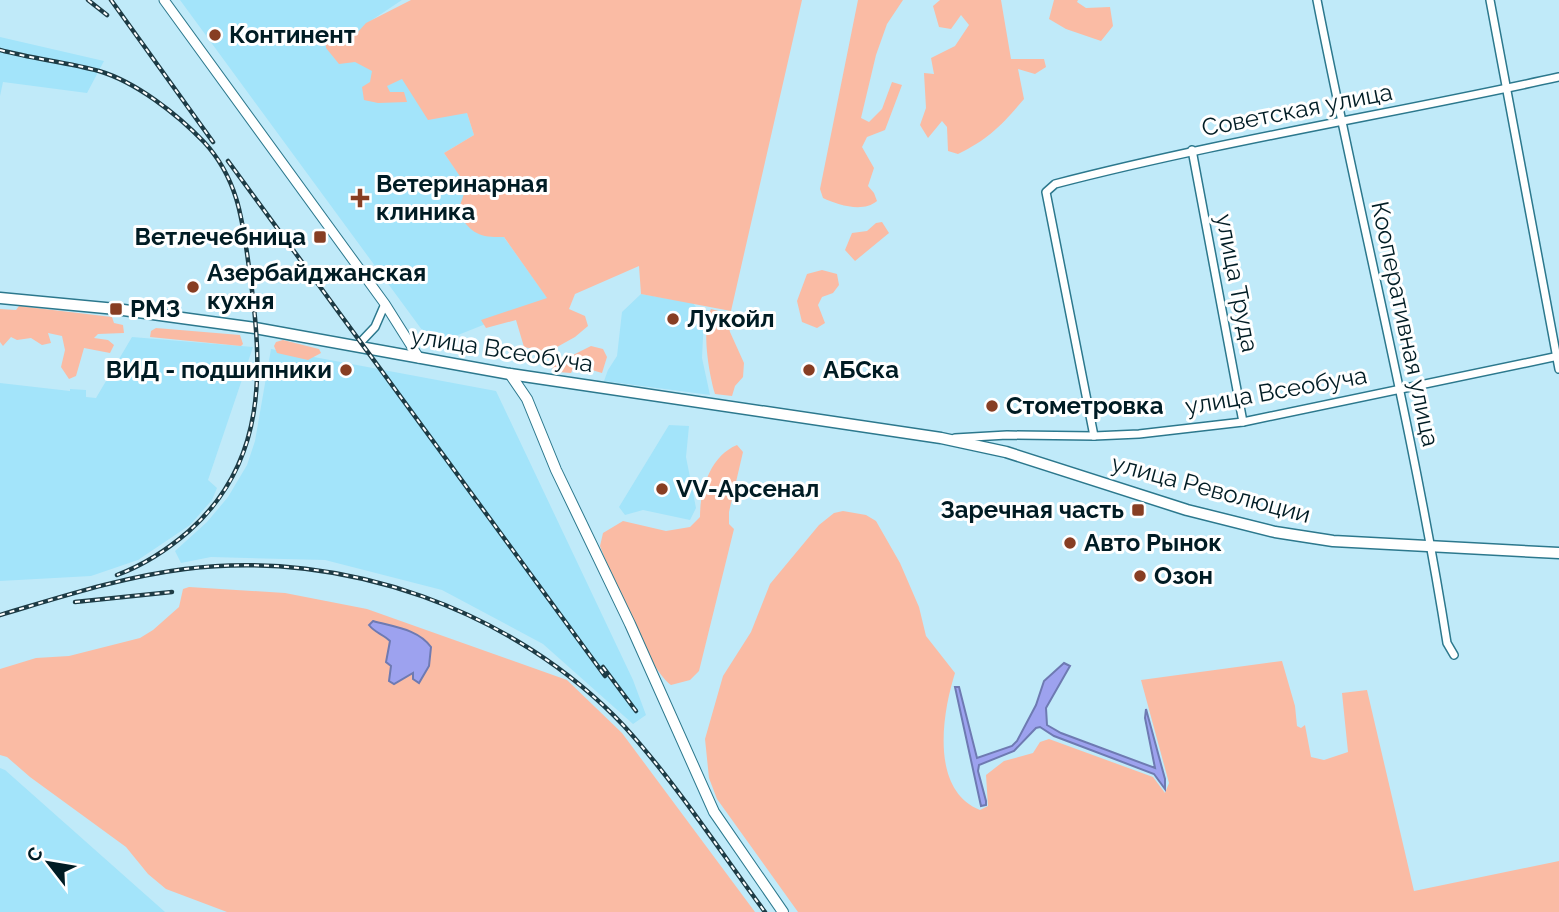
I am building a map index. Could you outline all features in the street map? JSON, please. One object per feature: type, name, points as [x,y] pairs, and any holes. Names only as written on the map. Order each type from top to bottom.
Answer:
[{"type":"main road","name":"улица Всеобуча","points":[[0,298],[116,309],[255,328],[510,374],[941,438]]},
{"type":"main road","points":[[510,374],[527,399],[556,470],[630,624],[714,812],[783,912]]},
{"type":"main road","name":"улица Революции","points":[[941,438],[996,450],[1187,510],[1275,533],[1333,541],[1559,553]]},
{"type":"street","points":[[164,0],[387,307],[419,358]]},
{"type":"street","name":"Кооперативная улица","points":[[1317,0],[1401,389],[1432,547],[1447,643],[1454,655]]},
{"type":"street","points":[[1490,0],[1559,369]]},
{"type":"street","name":"Советская улица","points":[[1094,436],[1046,192],[1055,184],[1192,150],[1559,77]]},
{"type":"street","name":"улица Труда","points":[[1192,150],[1243,422]]},
{"type":"street","points":[[356,347],[375,327],[387,307]]},
{"type":"street","name":"улица Всеобуча","points":[[941,438],[1139,434],[1243,422],[1558,357]]},
{"type":"street","points":[[996,450],[997,436]]},
{"type":"shaded area","points":[[180,0],[402,0],[366,24],[467,113],[474,135],[444,153],[548,299],[433,345]]},
{"type":"shaded area","points":[[411,0],[802,0],[731,311],[641,294],[639,266],[575,294],[569,309],[585,316],[588,326],[575,337],[548,352],[524,347],[516,320],[486,328],[481,320],[547,298],[504,237],[476,233],[458,211],[468,188],[444,153],[474,135],[467,113],[428,120],[402,79],[387,86],[390,92],[404,92],[407,102],[378,103],[364,100],[362,87],[370,82],[372,71],[355,62],[339,64],[326,48],[325,36],[332,33],[357,33],[366,23]]},
{"type":"shaded area","points":[[858,0],[903,0],[887,24],[876,55],[861,118],[869,122],[882,109],[892,82],[902,85],[885,130],[867,137],[862,147],[874,168],[868,186],[877,201],[865,207],[843,205],[823,198],[820,189]]},
{"type":"shaded area","points":[[940,0],[1001,0],[1011,59],[1044,59],[1046,67],[1035,74],[1018,69],[1024,99],[994,131],[958,154],[948,151],[947,127],[942,121],[928,138],[920,125],[926,108],[924,73],[934,74],[931,58],[955,46],[969,25],[961,15],[951,29],[939,27],[933,6]]},
{"type":"shaded area","points":[[1054,0],[1078,0],[1077,2],[1086,8],[1110,7],[1113,26],[1101,41],[1066,29],[1049,19]]},
{"type":"shaded area","points":[[0,37],[104,61],[87,93],[3,82],[0,96]]},
{"type":"shaded area","points":[[882,222],[889,233],[855,261],[845,250],[852,233],[867,231],[876,223]]},
{"type":"shaded area","points":[[822,270],[837,274],[839,285],[833,293],[822,297],[818,305],[825,323],[817,328],[802,322],[797,301],[807,274]]},
{"type":"shaded area","points":[[641,294],[693,303],[704,318],[702,358],[710,395],[604,381],[617,356],[622,312]]},
{"type":"shaded area","points":[[19,306],[112,317],[114,323],[123,325],[124,333],[98,334],[94,338],[108,340],[114,345],[110,353],[84,348],[76,376],[69,379],[61,367],[65,350],[62,336],[48,333],[51,343],[42,345],[31,338],[17,340],[11,337],[3,346],[0,342],[0,309],[16,310]]},
{"type":"shaded area","points":[[711,309],[726,313],[730,332],[744,363],[743,377],[735,386],[732,396],[715,394],[706,339]]},
{"type":"shaded area","points":[[156,328],[240,335],[243,344],[241,346],[150,337],[151,331]]},
{"type":"shaded area","points":[[132,337],[253,347],[208,480],[217,488],[212,500],[190,525],[138,560],[91,576],[0,581],[0,383],[70,391],[86,390],[86,397],[96,398]]},
{"type":"shaded area","points":[[283,340],[319,349],[321,353],[308,360],[277,353],[274,346],[276,342]]},
{"type":"shaded area","points":[[591,346],[603,349],[607,357],[602,373],[575,365],[571,373],[558,372],[552,368],[557,363]]},
{"type":"shaded area","points":[[271,349],[496,391],[633,680],[646,715],[633,724],[543,644],[442,590],[325,560],[211,557],[181,563],[175,551],[207,522],[228,497],[247,465],[255,441]]},
{"type":"shaded area","points":[[669,425],[689,426],[686,457],[696,508],[690,520],[643,510],[625,515],[619,507]]},
{"type":"shaded area","points":[[737,445],[743,452],[729,512],[729,524],[734,529],[699,671],[690,680],[671,685],[652,661],[634,626],[600,546],[603,533],[623,521],[666,531],[690,527],[700,517],[702,496],[713,465]]},
{"type":"shaded area","points":[[843,511],[866,515],[876,521],[900,563],[919,607],[926,636],[955,673],[944,729],[947,769],[953,786],[964,800],[980,810],[988,806],[986,775],[1004,761],[1033,753],[1040,742],[1049,739],[1153,777],[1165,793],[1169,783],[1141,680],[1282,661],[1295,706],[1297,726],[1301,728],[1305,725],[1311,757],[1324,760],[1348,752],[1342,693],[1367,690],[1414,891],[1559,861],[1559,912],[798,912],[717,799],[709,778],[705,739],[723,676],[751,632],[770,584],[819,525],[834,513]]},
{"type":"shaded area","points":[[189,587],[285,593],[367,609],[567,680],[622,733],[755,912],[227,912],[166,889],[148,874],[126,847],[7,757],[0,755],[0,669],[36,658],[69,656],[140,638],[179,607],[183,589]]},
{"type":"shaded area","points":[[0,768],[5,770],[165,912],[0,912]]},
{"type":"water","points":[[373,621],[412,632],[431,647],[429,666],[419,683],[413,679],[413,673],[394,684],[389,681],[391,666],[386,662],[390,641],[369,625]]},
{"type":"water","points":[[1064,663],[1070,666],[1046,708],[1047,725],[1061,733],[1155,768],[1145,718],[1146,709],[1165,779],[1165,789],[1154,774],[1054,736],[1040,727],[1014,751],[979,765],[978,771],[986,801],[986,805],[981,806],[955,687],[959,687],[977,758],[1012,746],[1017,741],[1036,705],[1044,681]]},
{"type":"railway","points":[[88,0],[107,15]]},
{"type":"railway","points":[[111,0],[213,142]]},
{"type":"railway","points":[[0,50],[99,71],[127,83],[155,100],[193,131],[216,157],[233,188],[242,221],[257,345],[254,413],[246,445],[233,475],[215,504],[189,531],[155,556],[117,575]]},
{"type":"railway","points":[[228,161],[605,676]]},
{"type":"railway","points":[[0,615],[138,577],[185,569],[245,565],[305,569],[365,579],[423,596],[479,620],[531,650],[580,685],[624,726],[643,748],[765,912]]},
{"type":"railway","points":[[75,602],[172,592]]},
{"type":"railway","points":[[603,667],[636,711]]},
{"type":"place","name":"Континент","points":[[215,35]]},
{"type":"place","name":"Ветеринарная клиника","points":[[360,198]]},
{"type":"place","name":"Ветлечебница","points":[[320,237]]},
{"type":"place","name":"Азербайджанская кухня","points":[[193,287]]},
{"type":"place","name":"РМЗ","points":[[116,309]]},
{"type":"place","name":"Лукойл","points":[[673,319]]},
{"type":"place","name":"ВИД - подшипники","points":[[346,370]]},
{"type":"place","name":"АБСка","points":[[809,370]]},
{"type":"place","name":"Стометровка","points":[[992,406]]},
{"type":"place","name":"VV-Арсенал","points":[[662,489]]},
{"type":"place","name":"Заречная часть","points":[[1138,510]]},
{"type":"place","name":"Авто Рынок","points":[[1070,543]]},
{"type":"place","name":"Озон","points":[[1140,576]]}]
